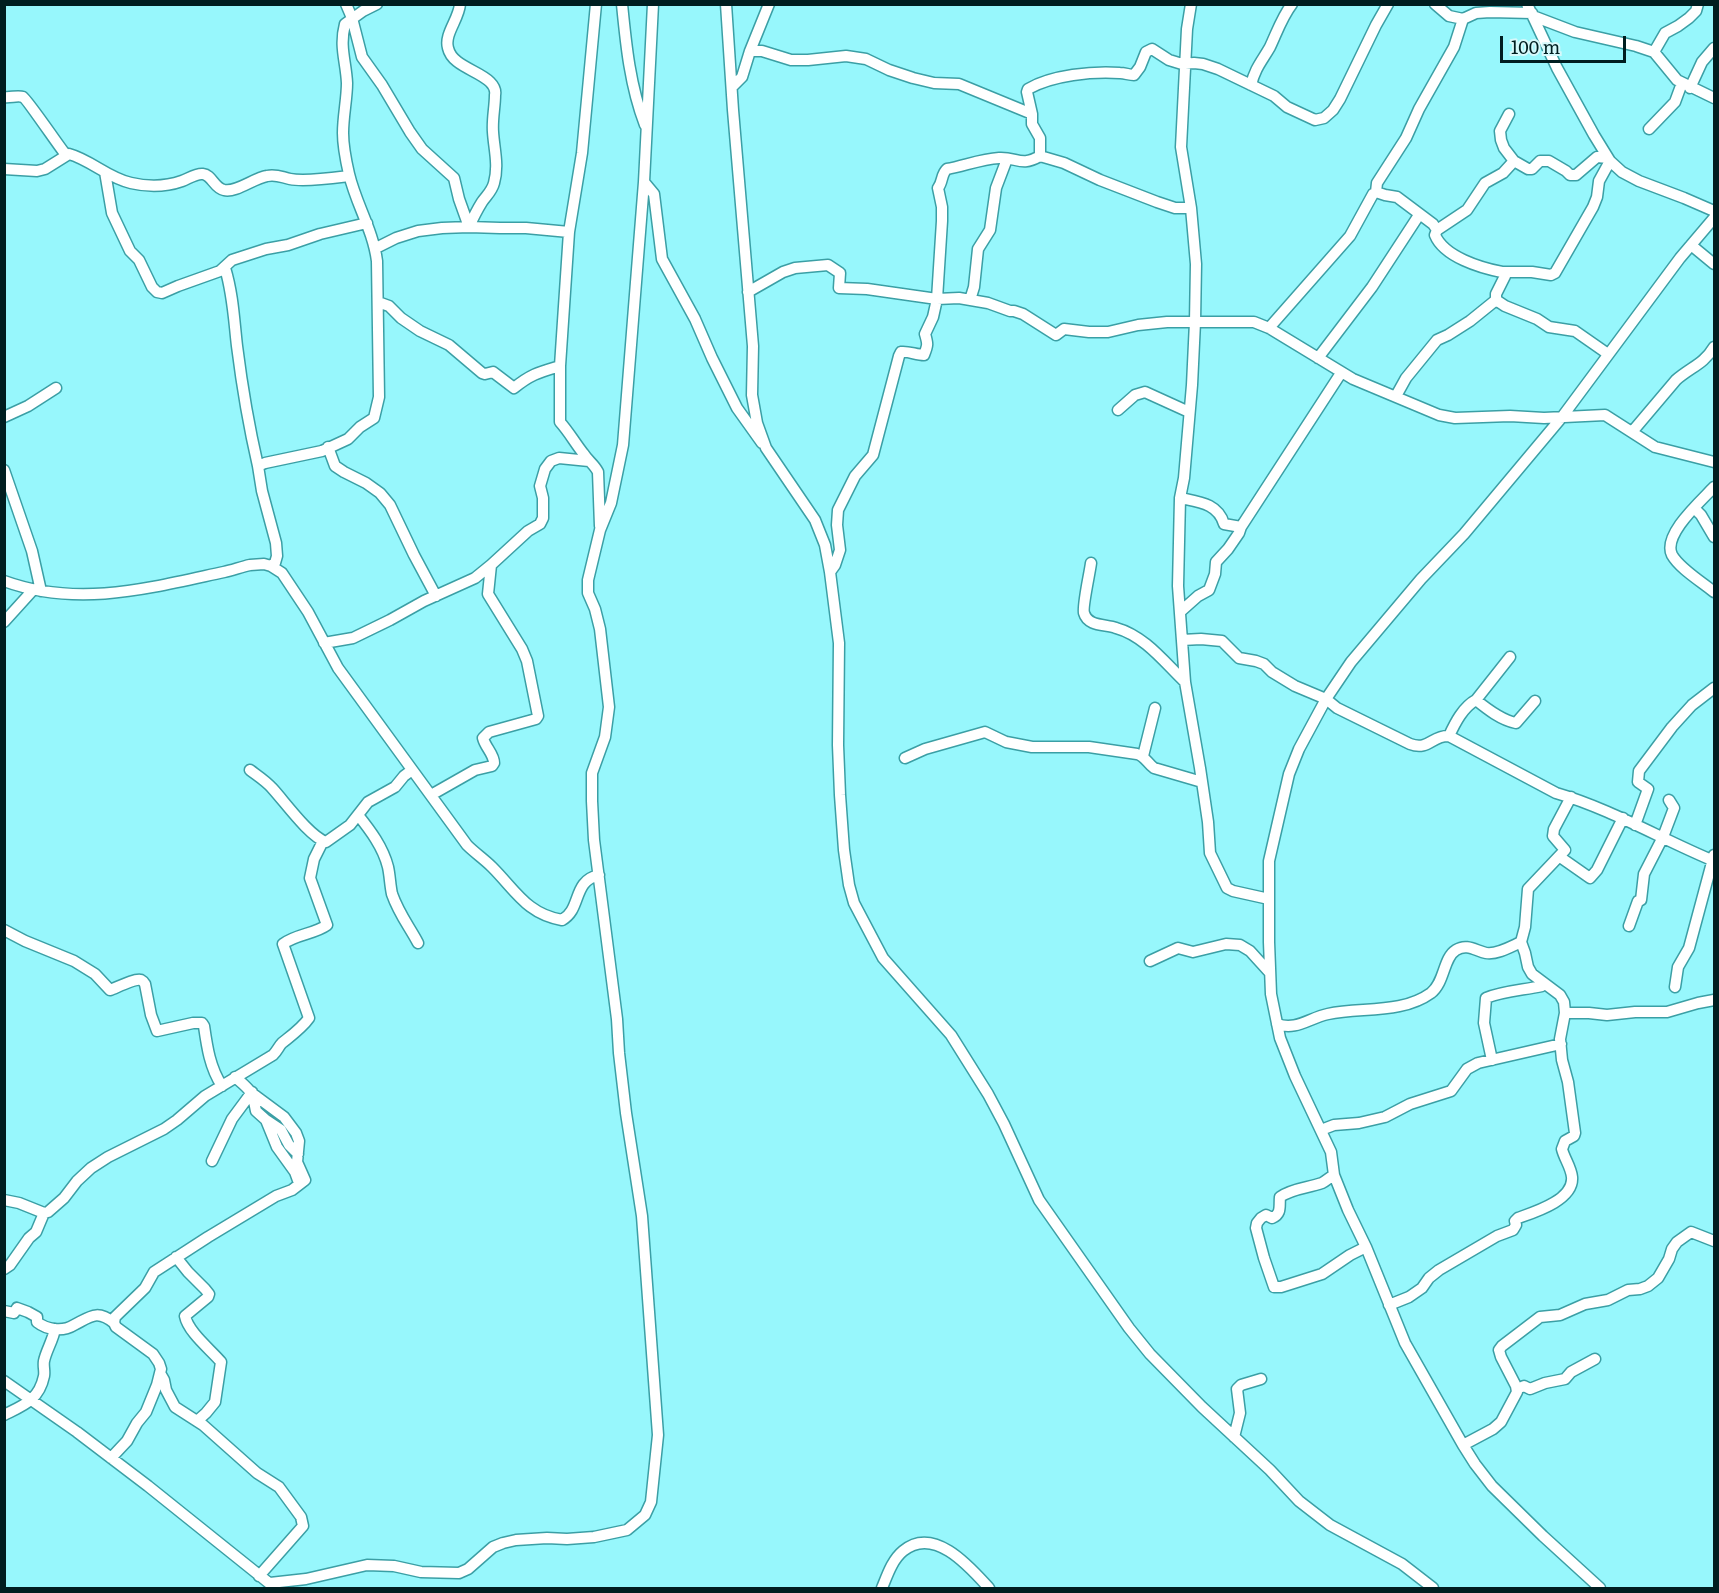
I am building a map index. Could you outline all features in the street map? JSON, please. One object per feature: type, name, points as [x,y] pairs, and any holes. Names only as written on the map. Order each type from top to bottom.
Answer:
[{"type":"street","points":[[346,4],[362,57],[422,149],[454,178],[469,227]]},
{"type":"street","points":[[258,466],[315,453],[348,439],[375,414],[379,397],[375,248],[350,176],[343,136],[347,83],[341,46],[345,24],[377,4]]},
{"type":"street","points":[[460,4],[460,11],[448,36],[447,45],[450,55],[490,82],[495,89],[492,133],[496,150],[496,175],[490,192],[469,227]]},
{"type":"street","points":[[596,4],[582,153],[569,232],[560,366],[560,422],[598,472],[600,530]]},
{"type":"street","points":[[622,4],[629,64],[637,104],[646,129]]},
{"type":"street","points":[[4,1381],[77,1432],[192,1520],[273,1586],[367,1565],[394,1566],[421,1572],[459,1573],[503,1543],[537,1538],[594,1537],[627,1530],[645,1515],[651,1502],[658,1435],[642,1216],[626,1113],[592,811],[592,773],[605,737],[609,707],[600,629],[596,609],[588,593],[588,580],[600,530],[611,503],[623,445],[644,182],[654,4]]},
{"type":"street","points":[[726,4],[753,346],[753,396],[757,423],[766,448]]},
{"type":"street","points":[[732,87],[742,77],[769,4]]},
{"type":"street","points":[[1191,4],[1187,30],[1181,147],[1191,208],[1196,264],[1189,412],[1184,478],[1180,498],[1178,586],[1185,682],[1208,822],[1210,853],[1225,886],[1233,891],[1269,899]]},
{"type":"street","points":[[1251,85],[1260,61],[1269,49],[1292,4]]},
{"type":"street","points":[[1040,156],[1040,138],[1032,124],[1028,89],[1038,83],[1086,72],[1099,74],[1118,72],[1134,75],[1146,52],[1152,49],[1169,60],[1182,64],[1203,64],[1274,96],[1287,107],[1315,120],[1324,118],[1340,99],[1388,4]]},
{"type":"street","points":[[1435,4],[1449,16],[1463,19],[1476,13],[1531,11],[1575,32],[1654,52],[1677,80],[1714,98]]},
{"type":"street","points":[[1654,52],[1665,33],[1689,18],[1695,12],[1698,4]]},
{"type":"street","points":[[1531,11],[1557,68],[1609,159],[1622,172],[1639,181],[1714,212]]},
{"type":"street","points":[[1269,328],[1350,236],[1360,215],[1376,192],[1377,183],[1406,138],[1419,109],[1454,47],[1463,19]]},
{"type":"street","points":[[1649,129],[1675,102],[1714,48]]},
{"type":"street","points":[[750,51],[762,51],[791,60],[846,56],[866,59],[913,78],[934,83],[959,84],[1032,114]]},
{"type":"street","points":[[4,97],[23,97],[28,101],[66,155]]},
{"type":"street","points":[[1509,114],[1500,131],[1501,140],[1514,161],[1528,169],[1532,169],[1540,161],[1549,161],[1570,175],[1576,175],[1597,157],[1609,159]]},
{"type":"street","points":[[4,170],[37,171],[45,169],[69,154],[80,157],[128,182],[148,186],[180,182],[200,173],[206,174],[218,188],[230,191],[266,176],[280,175],[290,179],[350,176]]},
{"type":"street","points":[[830,572],[836,565],[840,550],[838,510],[855,476],[873,455],[901,352],[924,355],[928,342],[925,334],[933,317],[937,299],[942,221],[938,188],[941,185],[944,171],[1001,158],[1030,162],[1040,156],[1053,159],[1157,202],[1175,208],[1191,208]]},
{"type":"street","points":[[970,300],[974,288],[978,249],[990,230],[996,188],[1007,159]]},
{"type":"street","points":[[1514,161],[1503,173],[1485,183],[1467,210],[1437,230],[1435,235],[1437,241],[1471,264],[1502,272],[1532,272],[1551,275],[1555,273],[1593,207],[1599,181],[1609,159]]},
{"type":"street","points":[[105,172],[112,213],[130,251],[139,260],[152,287],[162,293],[178,285],[220,272],[232,260],[266,249],[295,244],[320,234],[367,223]]},
{"type":"street","points":[[644,182],[654,194],[662,259],[695,319],[737,408],[814,520],[825,545],[839,643],[838,745],[849,885],[854,903],[883,958],[951,1035],[988,1094],[1039,1200],[1129,1328],[1150,1354],[1299,1501],[1330,1525],[1402,1564],[1433,1588]]},
{"type":"street","points":[[1376,192],[1396,197],[1433,224],[1437,230]]},
{"type":"street","points":[[1318,358],[1372,287],[1419,214]]},
{"type":"street","points":[[1600,1588],[1492,1486],[1463,1445],[1405,1343],[1334,1174],[1331,1152],[1295,1076],[1276,1024],[1270,974],[1269,861],[1289,774],[1299,749],[1326,699],[1376,631],[1464,534],[1562,417],[1691,245],[1714,218]]},
{"type":"street","points":[[375,248],[418,231],[469,227],[526,228],[569,232]]},
{"type":"street","points":[[1691,245],[1714,264]]},
{"type":"street","points":[[748,292],[783,272],[795,268],[828,265],[840,273],[839,288],[867,289],[937,299],[959,298],[988,303],[1023,314],[1056,335],[1064,329],[1108,332],[1138,325],[1167,322],[1254,322],[1269,328],[1341,373],[1439,415],[1455,418],[1605,415],[1655,447],[1714,462]]},
{"type":"street","points":[[225,268],[230,284],[252,442],[276,543],[277,556],[275,563],[271,566]]},
{"type":"street","points":[[1496,300],[1496,294],[1504,276],[1502,272]]},
{"type":"street","points":[[1496,300],[1537,319],[1548,327],[1575,331],[1608,354]]},
{"type":"street","points":[[1396,396],[1406,378],[1437,340],[1470,321],[1496,300]]},
{"type":"street","points":[[378,302],[389,306],[401,318],[420,331],[449,345],[482,373],[493,372],[514,388],[537,372],[560,366]]},
{"type":"street","points":[[1632,432],[1676,380],[1702,363],[1714,347]]},
{"type":"street","points":[[1180,612],[1198,596],[1209,590],[1215,574],[1216,562],[1239,533],[1341,373]]},
{"type":"street","points":[[4,417],[28,406],[56,388]]},
{"type":"street","points":[[1118,410],[1135,395],[1145,392],[1189,412]]},
{"type":"street","points":[[328,447],[335,466],[366,483],[380,493],[390,505],[436,596]]},
{"type":"street","points":[[324,643],[353,638],[475,578],[528,531],[540,524],[543,518],[543,498],[540,486],[545,469],[551,462],[559,458],[589,461]]},
{"type":"street","points":[[4,470],[32,551],[37,591]]},
{"type":"street","points":[[1714,487],[1675,532],[1670,544],[1672,555],[1686,571],[1714,592]]},
{"type":"street","points":[[1180,498],[1204,503],[1222,516],[1224,524],[1241,527]]},
{"type":"street","points":[[1694,508],[1714,537]]},
{"type":"street","points":[[1091,563],[1083,612],[1088,620],[1095,624],[1117,628],[1142,640],[1185,682]]},
{"type":"street","points":[[4,581],[37,591],[85,595],[123,592],[170,584],[250,565],[271,566],[282,573],[289,583],[308,612],[344,678],[467,846],[492,866],[528,905],[546,917],[562,920],[567,918],[584,882],[591,876],[599,875]]},
{"type":"street","points":[[431,795],[475,770],[494,763],[483,738],[489,732],[538,716],[527,661],[517,638],[488,594],[491,565]]},
{"type":"street","points":[[4,622],[37,591]]},
{"type":"street","points":[[1182,640],[1222,641],[1239,658],[1264,664],[1272,672],[1295,686],[1326,699],[1337,708],[1418,747],[1425,746],[1438,737],[1449,736],[1556,792],[1623,818],[1688,850],[1714,858],[1689,948],[1678,967],[1675,987]]},
{"type":"street","points":[[1449,736],[1456,720],[1471,702],[1476,700],[1510,657]]},
{"type":"street","points":[[1635,825],[1648,789],[1638,782],[1639,771],[1672,727],[1692,705],[1714,688]]},
{"type":"street","points":[[1476,700],[1509,722],[1516,723],[1535,701]]},
{"type":"street","points":[[1155,708],[1143,756],[1148,764],[1154,768],[1202,782]]},
{"type":"street","points":[[905,758],[925,749],[985,732],[1006,742],[1032,747],[1097,747],[1143,756]]},
{"type":"street","points":[[250,770],[272,788],[286,806],[324,842]]},
{"type":"street","points":[[4,1200],[44,1213],[48,1212],[91,1168],[164,1129],[205,1095],[273,1055],[280,1045],[292,1037],[309,1018],[283,944],[296,936],[324,928],[327,925],[310,878],[314,859],[324,842],[350,825],[368,802],[395,787],[412,770]]},
{"type":"street","points":[[1389,1305],[1409,1297],[1422,1288],[1439,1270],[1497,1236],[1513,1230],[1518,1218],[1555,1203],[1569,1188],[1572,1178],[1562,1149],[1565,1141],[1575,1133],[1561,1044],[1564,1002],[1560,995],[1532,974],[1521,942],[1525,927],[1528,890],[1565,850],[1553,836],[1554,829],[1571,797]]},
{"type":"street","points":[[1629,926],[1638,901],[1641,900],[1644,874],[1664,837],[1674,808],[1669,800]]},
{"type":"street","points":[[358,815],[380,846],[397,907],[418,943]]},
{"type":"street","points":[[1560,857],[1590,878],[1594,875],[1623,818]]},
{"type":"street","points":[[4,930],[74,961],[95,974],[107,989],[142,980],[157,1031],[202,1023],[209,1058],[222,1086]]},
{"type":"street","points":[[1276,1024],[1287,1028],[1332,1013],[1401,1006],[1430,993],[1438,986],[1451,955],[1456,950],[1467,947],[1487,953],[1521,942]]},
{"type":"street","points":[[1150,961],[1178,948],[1198,952],[1232,943],[1250,951],[1270,974]]},
{"type":"street","points":[[1492,1060],[1484,1023],[1486,998],[1495,994],[1542,986],[1544,983]]},
{"type":"street","points":[[1565,1013],[1607,1015],[1667,1012],[1714,1000]]},
{"type":"street","points":[[1321,1130],[1334,1125],[1359,1123],[1385,1117],[1410,1104],[1451,1091],[1467,1069],[1479,1063],[1561,1044]]},
{"type":"street","points":[[114,1323],[115,1317],[145,1288],[154,1272],[305,1180],[297,1162],[299,1141],[296,1132],[289,1122],[235,1077]]},
{"type":"street","points":[[252,1093],[256,1112],[281,1130],[289,1145],[298,1154]]},
{"type":"street","points":[[212,1161],[232,1119],[252,1093]]},
{"type":"street","points":[[266,1120],[277,1147],[295,1172],[299,1183]]},
{"type":"street","points":[[1334,1174],[1321,1183],[1286,1193],[1280,1197],[1280,1209],[1276,1217],[1266,1215],[1257,1223],[1256,1228],[1274,1287],[1281,1287],[1322,1274],[1366,1247]]},
{"type":"street","points":[[4,1269],[10,1265],[36,1232],[44,1213]]},
{"type":"street","points":[[1463,1445],[1493,1429],[1501,1422],[1516,1395],[1517,1389],[1501,1357],[1499,1350],[1502,1346],[1540,1317],[1560,1316],[1585,1304],[1608,1300],[1628,1290],[1648,1286],[1658,1278],[1677,1242],[1690,1232],[1714,1240]]},
{"type":"street","points":[[176,1257],[209,1294],[188,1312],[185,1319],[221,1362],[215,1402],[197,1421]]},
{"type":"street","points":[[4,1311],[14,1313],[17,1308],[20,1309],[37,1317],[37,1322],[45,1328],[55,1329],[73,1326],[90,1316],[108,1318],[116,1328],[153,1354],[161,1369],[157,1385],[146,1412],[127,1441],[111,1458]]},
{"type":"street","points":[[4,1415],[31,1401],[39,1389],[44,1377],[44,1360],[55,1329]]},
{"type":"street","points":[[1517,1389],[1524,1386],[1530,1389],[1545,1383],[1561,1381],[1571,1372],[1595,1359]]},
{"type":"street","points":[[160,1373],[174,1407],[197,1421],[257,1473],[279,1487],[301,1517],[303,1526],[259,1576]]},
{"type":"street","points":[[1234,1437],[1240,1413],[1237,1389],[1241,1385],[1262,1379]]},
{"type":"street","points":[[882,1588],[894,1562],[902,1552],[922,1543],[948,1550],[989,1588]]}]
